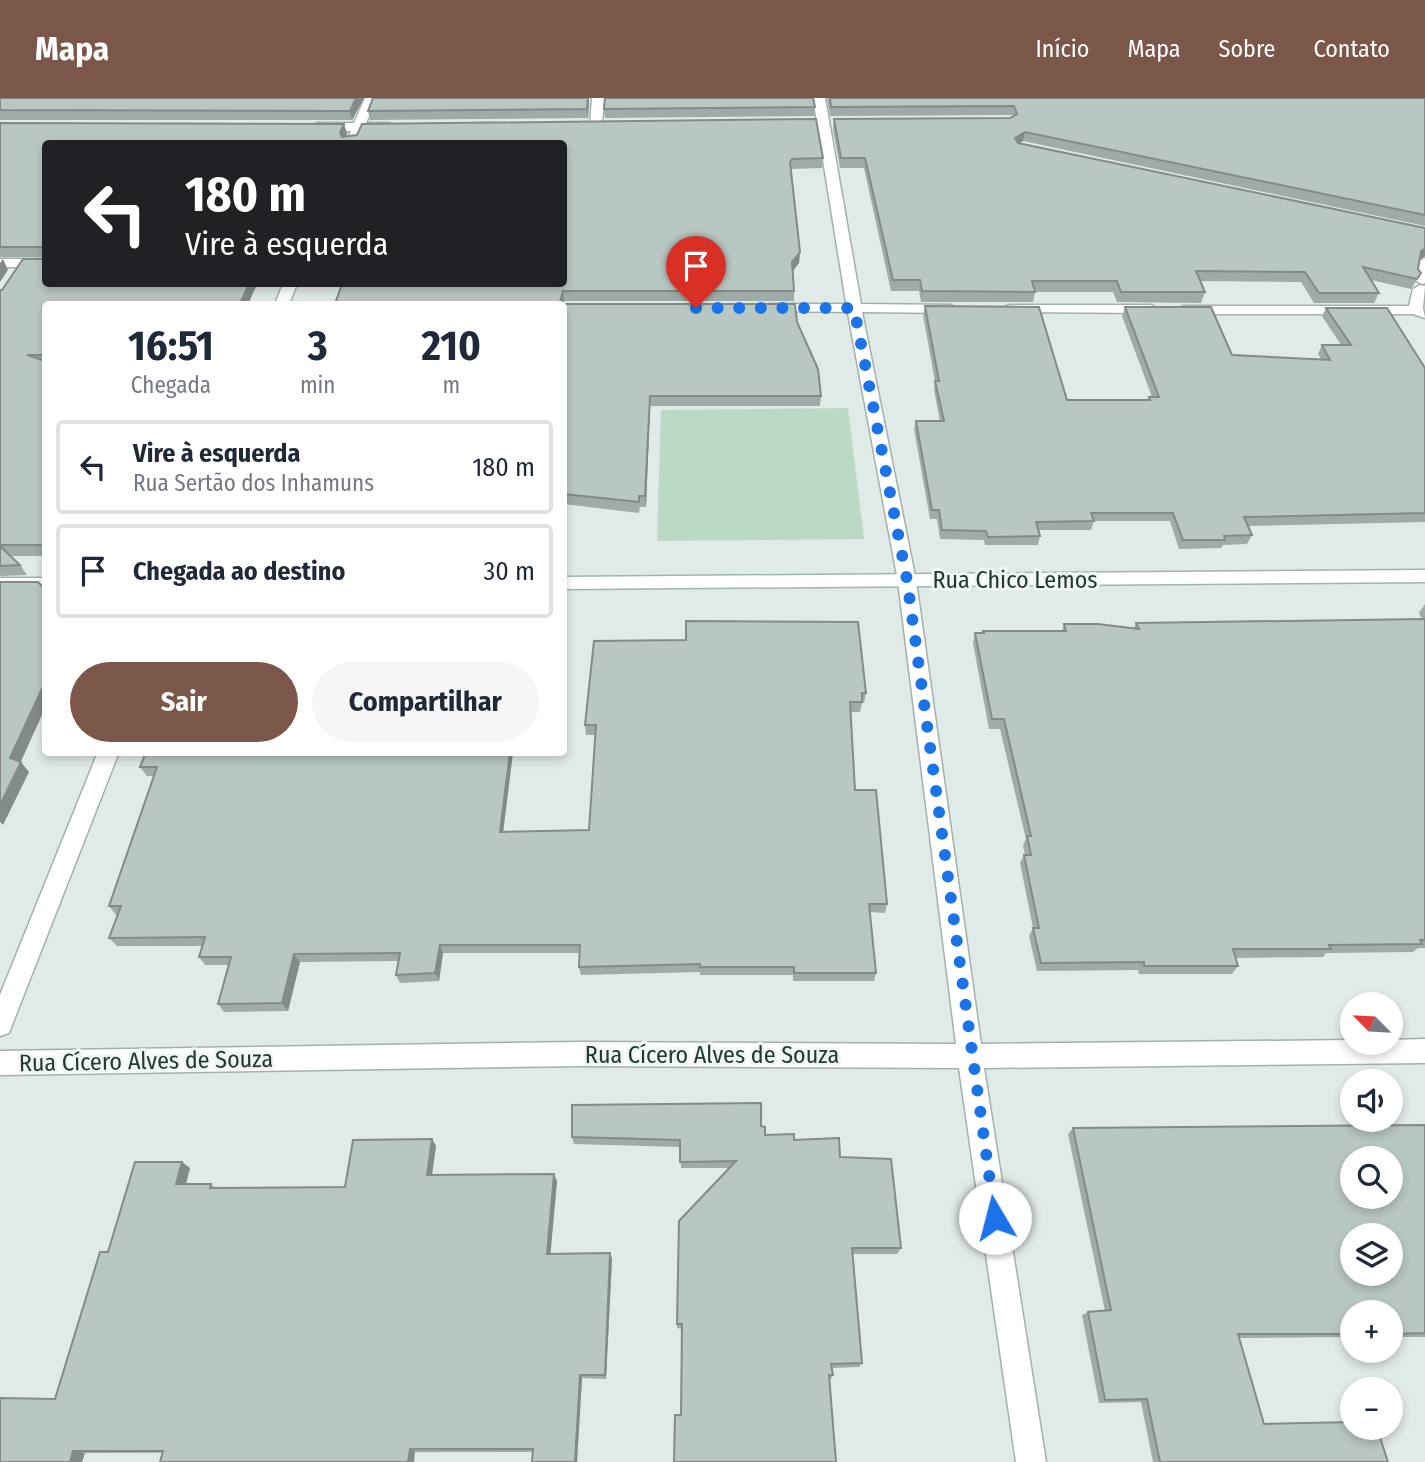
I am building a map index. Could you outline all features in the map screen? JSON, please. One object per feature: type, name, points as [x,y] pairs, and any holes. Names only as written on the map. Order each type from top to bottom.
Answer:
[{"type":"street","points":[[353,140],[371,98]]},
{"type":"street","points":[[582,125],[603,125],[598,98]]},
{"type":"street","points":[[819,98],[821,124],[854,308],[907,580],[970,1056],[1031,1462]]},
{"type":"street","points":[[304,127],[401,127]]},
{"type":"street","points":[[993,309],[1420,312],[1425,262]]},
{"type":"street","points":[[0,263],[19,269],[42,264]]},
{"type":"street","points":[[757,308],[965,309]]},
{"type":"street","name":"Rua Chico Lemos","points":[[567,583],[1425,576]]},
{"type":"street","points":[[0,584],[42,584]]},
{"type":"street","points":[[0,1024],[107,756]]},
{"type":"street","name":"Rua Cícero Alves de Souza","points":[[0,1063],[579,1054],[970,1056],[1425,1051]]},
{"type":"green space","points":[[848,408],[864,539],[657,541],[661,410]]},
{"type":"building","points":[[0,98],[356,98],[350,111],[0,110]]},
{"type":"building","points":[[373,98],[588,98],[587,109],[368,111]]},
{"type":"building","points":[[605,98],[813,98],[815,107],[604,109]]},
{"type":"building","points":[[830,98],[1425,98],[1425,215],[1025,132],[1015,138],[1018,143],[1425,228],[1425,249],[1421,251],[1418,269],[1421,273],[1417,279],[1363,267],[1379,293],[1319,293],[1305,272],[1196,271],[1205,292],[1121,292],[1117,281],[1032,281],[1035,292],[922,291],[920,280],[893,280],[865,158],[841,158],[834,119],[1010,118],[1017,114],[1014,106],[831,107]]},
{"type":"building","points":[[816,119],[823,158],[792,159],[790,162],[800,252],[792,262],[794,291],[563,291],[560,301],[336,301],[341,287],[567,287],[567,140],[42,140],[42,247],[0,247],[0,123],[344,124],[340,133],[342,137],[357,135],[362,124]]},
{"type":"building","points":[[23,259],[42,259],[42,287],[248,287],[241,301],[42,301],[42,355],[27,355],[42,360],[42,545],[0,545],[0,290]]},
{"type":"building","points":[[567,304],[795,304],[797,322],[818,369],[821,396],[650,396],[645,496],[639,496],[639,502],[567,494]]},
{"type":"building","points":[[925,306],[1039,307],[1067,400],[1150,400],[1149,397],[1159,397],[1125,307],[1211,307],[1232,355],[1330,360],[1322,345],[1351,345],[1326,308],[1387,308],[1425,368],[1425,513],[1244,517],[1252,535],[1224,536],[1225,540],[1183,540],[1173,513],[1091,513],[1094,521],[1036,522],[1040,536],[988,537],[986,531],[942,530],[939,510],[932,510],[916,421],[944,421],[935,381],[939,381]]},
{"type":"building","points":[[0,546],[20,565],[0,566]]},
{"type":"building","points":[[0,582],[38,582],[42,586],[42,689],[10,758],[21,762],[0,805]]},
{"type":"building","points":[[1425,619],[1425,940],[1420,940],[1422,944],[1329,945],[1331,949],[1233,949],[1238,966],[1144,966],[1144,962],[1041,963],[1033,928],[1039,928],[1024,855],[1031,855],[1027,836],[1031,836],[1004,719],[992,719],[975,633],[1066,631],[1064,624],[1098,624],[1139,629],[1136,623]]},
{"type":"building","points":[[686,621],[858,622],[866,693],[862,693],[862,702],[850,702],[855,790],[876,790],[887,904],[869,904],[876,973],[794,973],[794,967],[700,967],[700,964],[579,967],[580,945],[440,945],[435,973],[396,975],[400,953],[294,954],[282,1003],[218,1004],[231,957],[199,957],[205,937],[109,938],[121,906],[109,906],[157,767],[140,767],[144,756],[510,756],[500,832],[589,830],[596,725],[585,725],[594,641],[686,640]]},
{"type":"building","points":[[761,1103],[761,1126],[765,1127],[765,1135],[794,1134],[794,1140],[839,1138],[840,1157],[891,1159],[901,1248],[852,1248],[862,1363],[831,1364],[833,1375],[829,1375],[836,1462],[674,1462],[675,1415],[681,1415],[682,1324],[677,1324],[679,1221],[736,1161],[680,1162],[680,1140],[572,1137],[572,1105]]},
{"type":"building","points":[[1403,1125],[1425,1125],[1425,1333],[1403,1334],[1403,1300],[1340,1300],[1340,1334],[1238,1334],[1264,1424],[1340,1422],[1340,1440],[1381,1440],[1388,1462],[1160,1462],[1147,1399],[1105,1400],[1088,1312],[1111,1310],[1073,1128],[1340,1126],[1340,1132],[1403,1132]]},
{"type":"building","points":[[432,1139],[427,1175],[554,1174],[547,1254],[610,1253],[605,1375],[580,1375],[575,1462],[532,1462],[533,1449],[410,1449],[408,1462],[160,1462],[163,1451],[73,1451],[70,1462],[0,1462],[0,1398],[55,1399],[100,1252],[108,1252],[135,1162],[182,1162],[176,1184],[211,1184],[210,1188],[345,1187],[353,1140]]},
{"type":"route","points":[[696,308],[854,308],[907,580],[970,1056],[995,1218]]}]
